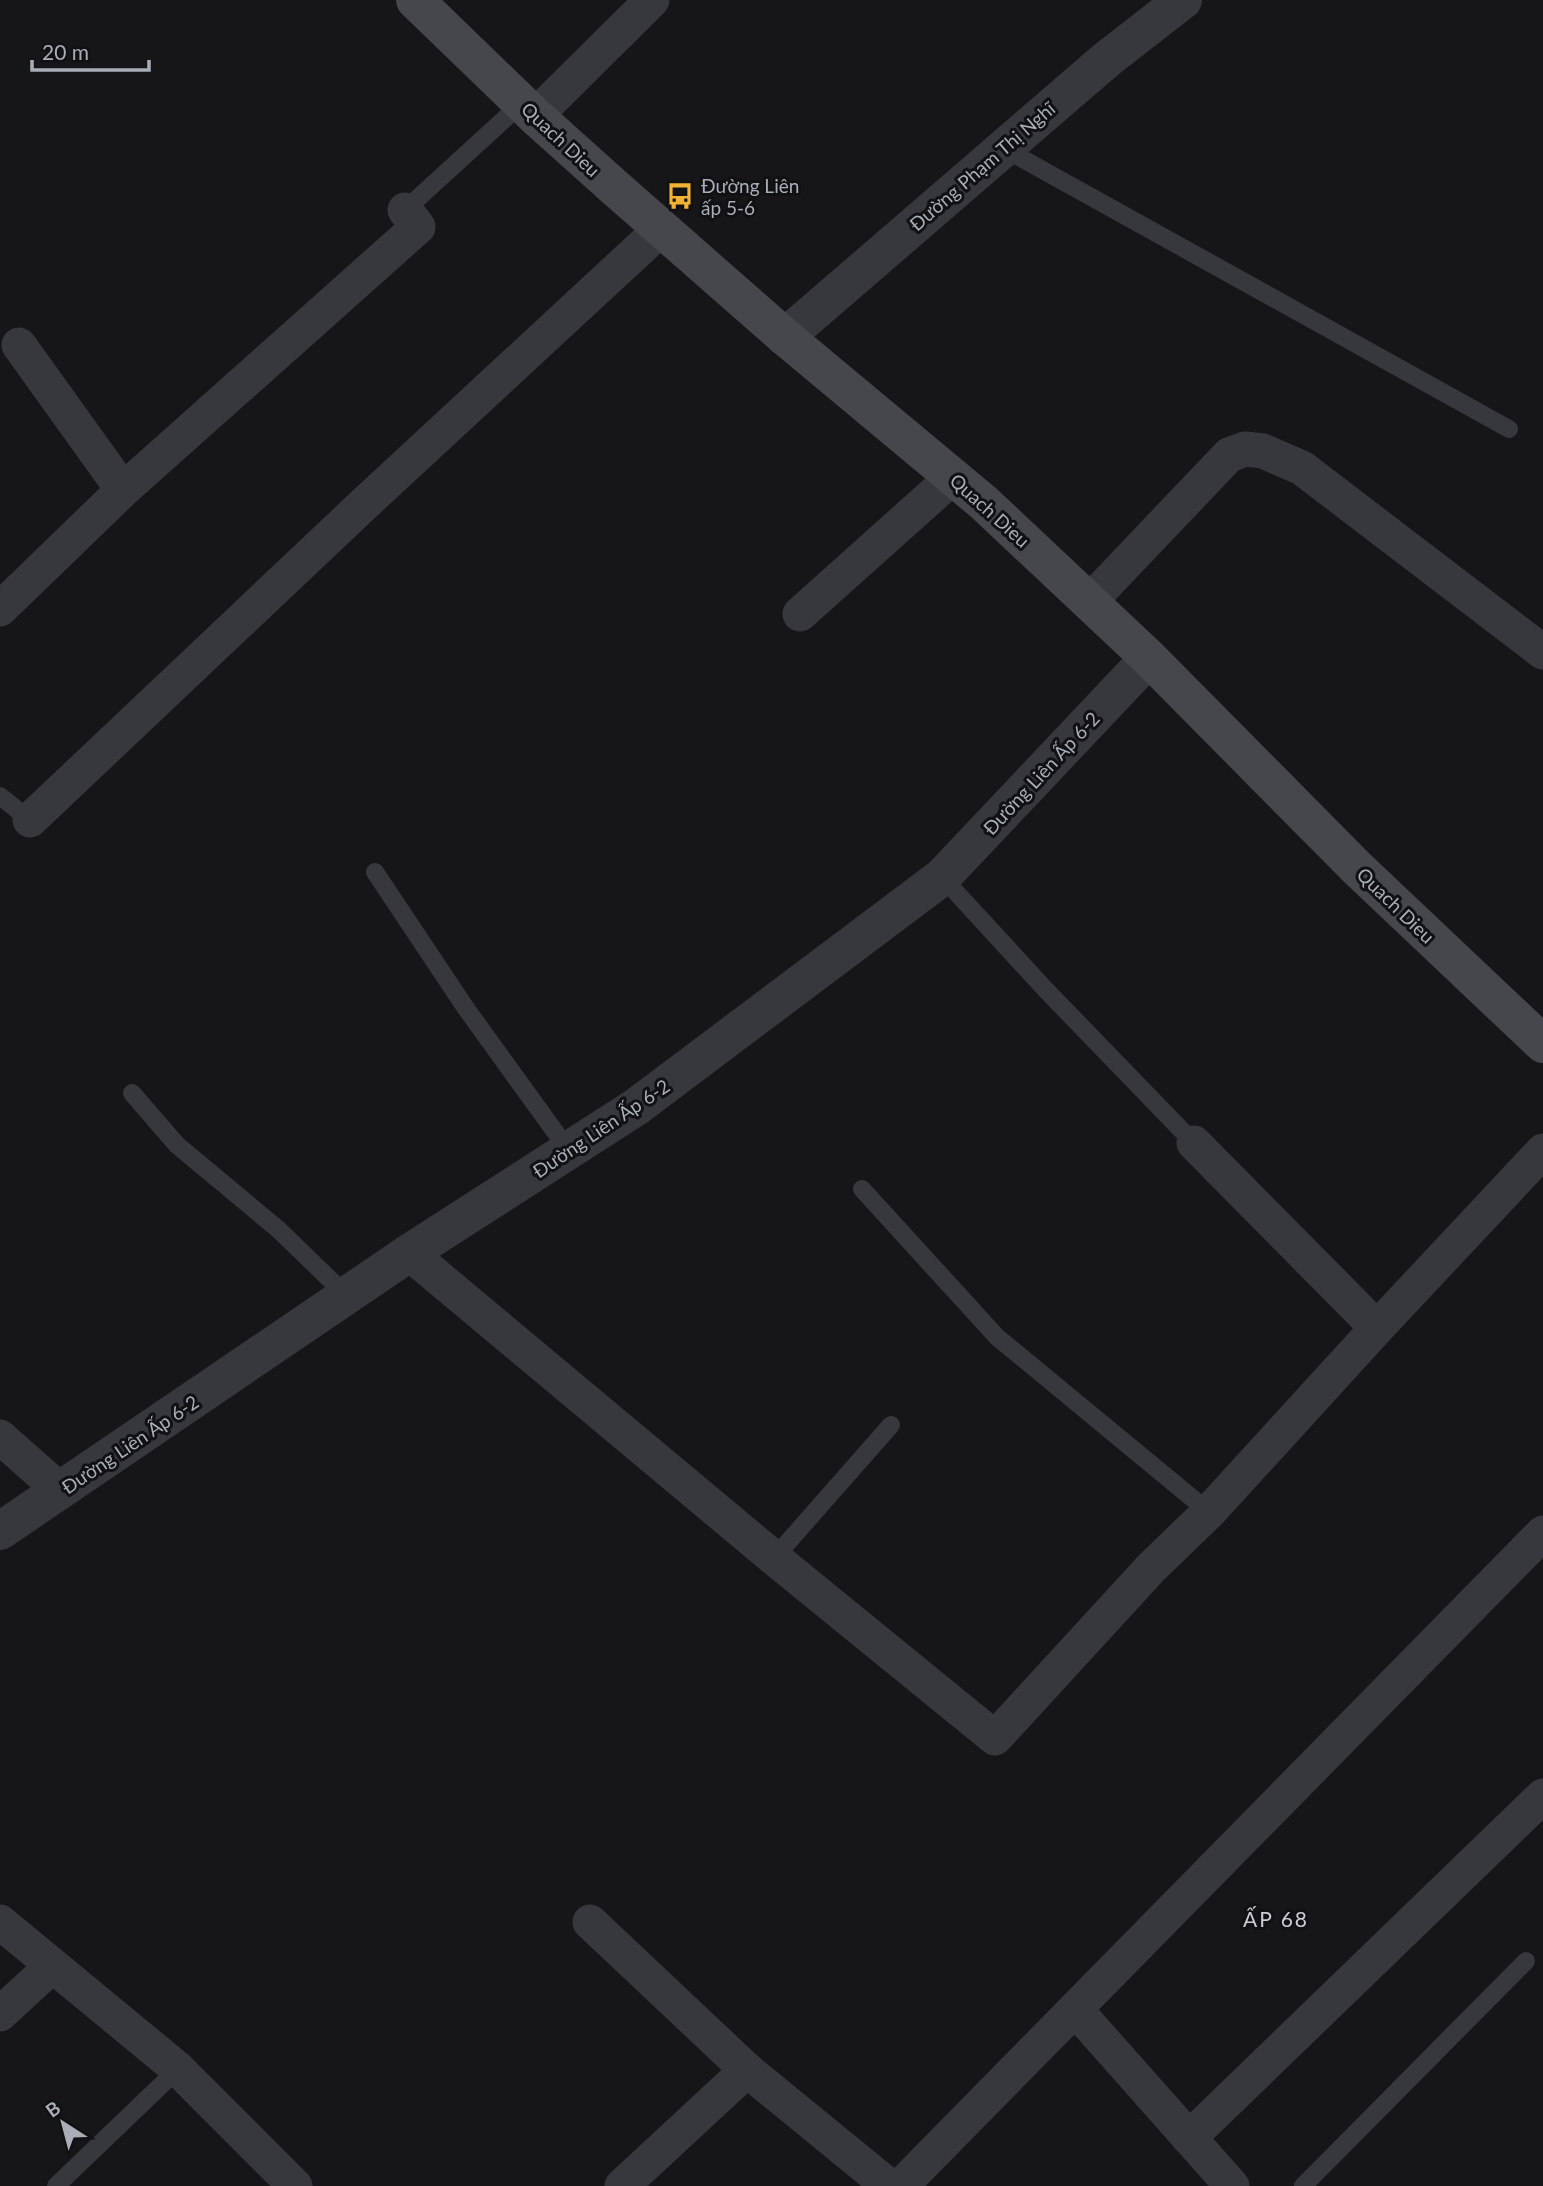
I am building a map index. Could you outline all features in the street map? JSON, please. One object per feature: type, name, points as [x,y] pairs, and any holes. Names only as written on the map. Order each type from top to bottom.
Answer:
[{"type":"main road","name":"Quach Dieu","points":[[415,0],[528,110],[661,229],[785,337],[983,502],[1149,659],[1357,868],[1543,1044]]},
{"type":"street","points":[[528,110],[652,0]]},
{"type":"street","name":"Đường Phạm Thị Nghĩ","points":[[785,337],[1106,60],[1183,0]]},
{"type":"street","points":[[0,610],[123,490],[418,227],[405,210]]},
{"type":"street","points":[[30,820],[362,506],[661,229]]},
{"type":"street","points":[[19,345],[123,490]]},
{"type":"street","points":[[1089,602],[1189,500],[1226,458],[1245,449],[1253,449],[1302,468],[1543,652]]},
{"type":"street","points":[[800,614],[953,477]]},
{"type":"street","name":"Đường Liên Ấp 6-2","points":[[0,1531],[409,1253],[636,1107],[942,877],[1149,659]]},
{"type":"street","points":[[1194,1143],[1377,1328]]},
{"type":"street","points":[[409,1253],[774,1558],[995,1738],[1151,1568],[1209,1512],[1543,1151]]},
{"type":"street","points":[[0,1437],[61,1491]]},
{"type":"street","points":[[901,2186],[1543,1533]]},
{"type":"street","points":[[1189,2138],[1543,1796]]},
{"type":"street","points":[[0,1922],[178,2069],[295,2186]]},
{"type":"street","points":[[590,1922],[747,2070],[889,2186]]},
{"type":"street","points":[[0,2014],[52,1966]]},
{"type":"street","points":[[1075,2009],[1232,2186]]},
{"type":"street","points":[[622,2186],[747,2070]]},
{"type":"lane","points":[[405,210],[528,110]]},
{"type":"lane","points":[[1003,148],[1509,429]]},
{"type":"lane","points":[[0,796],[30,820]]},
{"type":"lane","points":[[376,872],[465,1007],[569,1151]]},
{"type":"lane","points":[[942,877],[1018,961],[1194,1143]]},
{"type":"lane","points":[[132,1093],[177,1145],[279,1230],[346,1296]]},
{"type":"lane","points":[[862,1189],[998,1337],[1209,1512]]},
{"type":"lane","points":[[774,1558],[891,1425]]},
{"type":"lane","points":[[1303,2186],[1526,1961]]},
{"type":"lane","points":[[56,2186],[178,2069]]},
{"type":"place","name":"Đường Liên ấp 5-6","points":[[680,196]]},
{"type":"district","name":"ẤP 68","points":[[1276,1918]]}]
